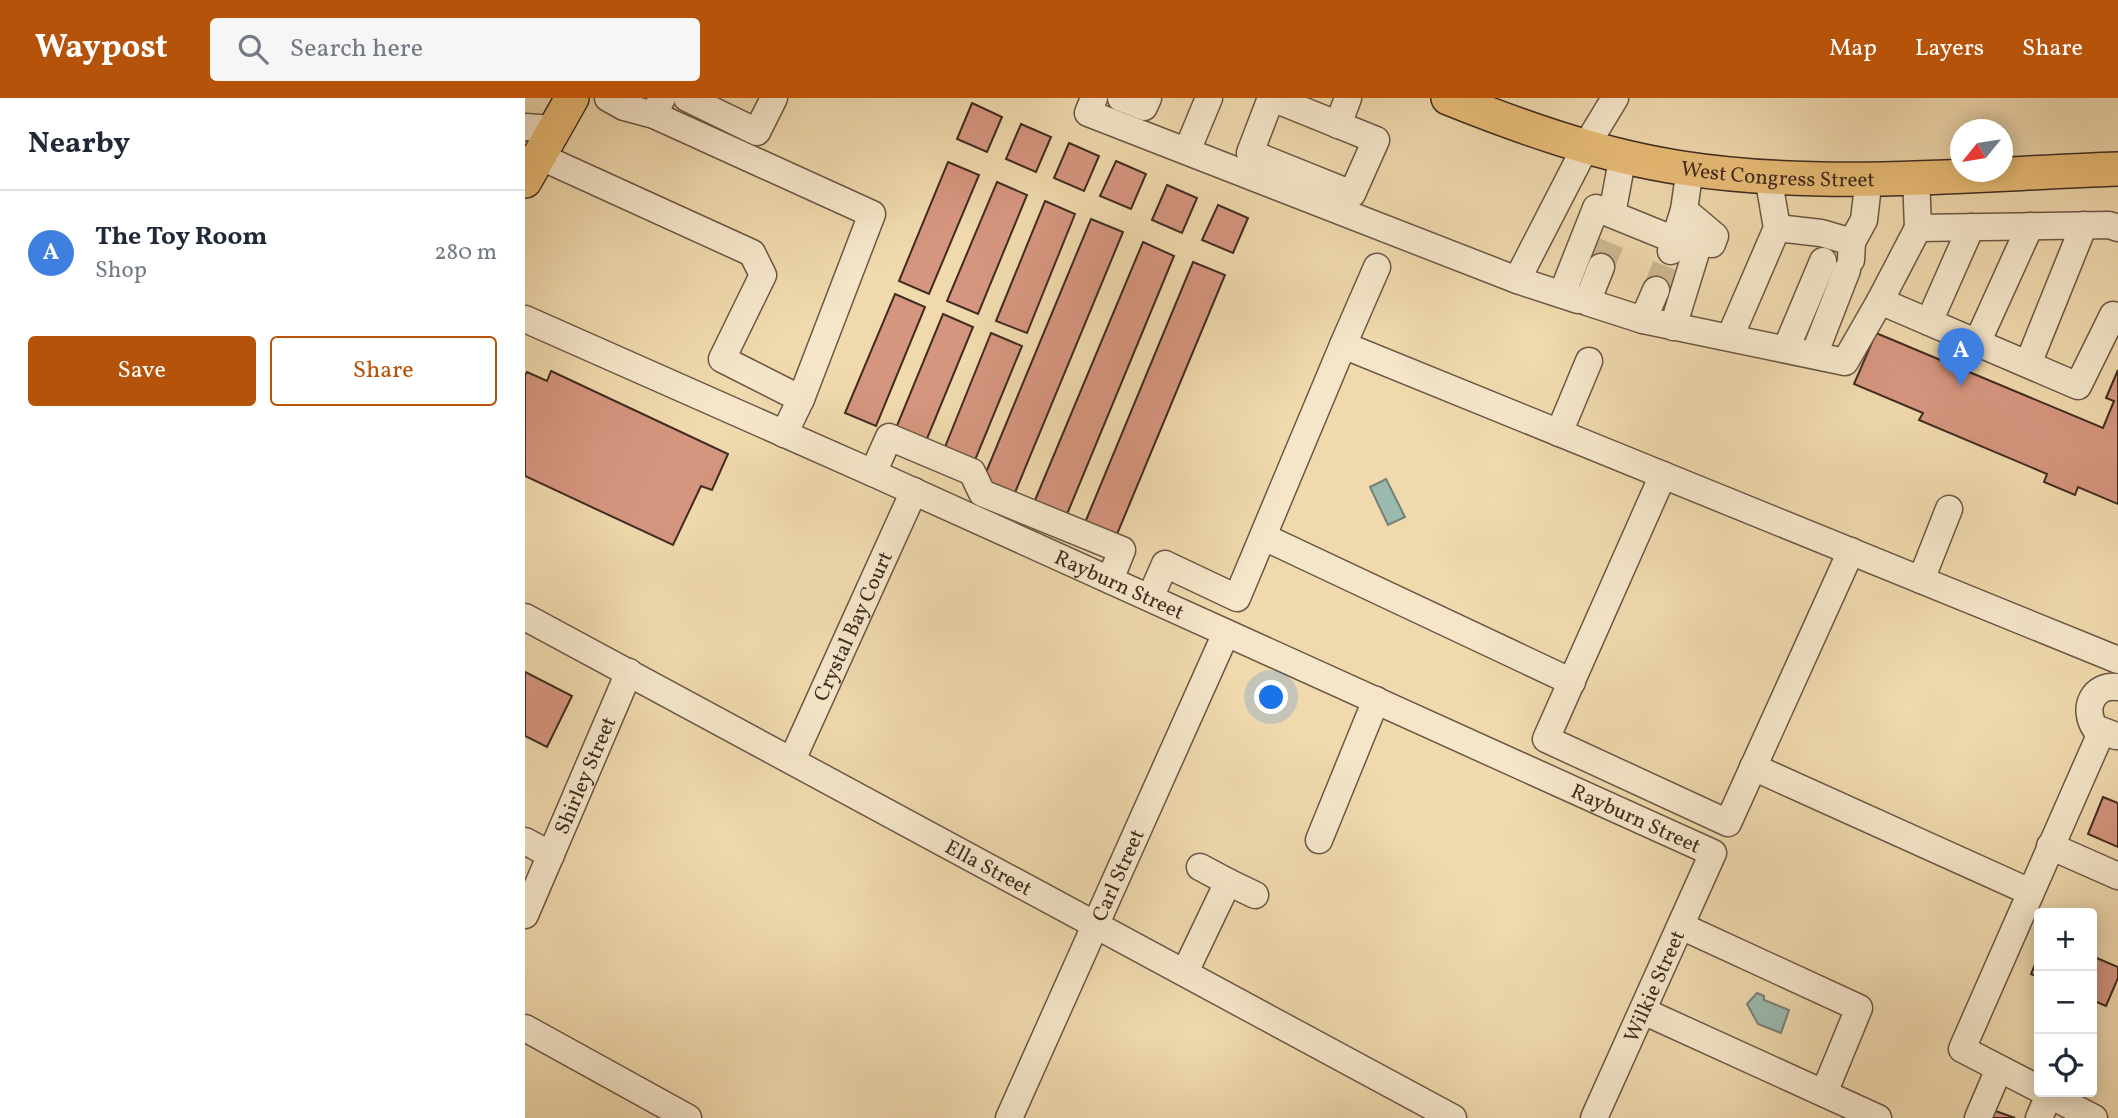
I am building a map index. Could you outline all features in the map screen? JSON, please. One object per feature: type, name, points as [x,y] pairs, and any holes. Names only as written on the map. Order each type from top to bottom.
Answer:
[{"type":"main road","points":[[536,148],[572,98]]},
{"type":"main road","name":"West Congress Street","points":[[1448,98],[1527,128],[1586,146],[1690,168],[1768,176],[1869,177],[2118,169]]},
{"type":"street","points":[[608,98],[624,107],[658,106],[872,214],[801,399],[784,434]]},
{"type":"street","points":[[687,98],[757,132],[773,98]]},
{"type":"street","points":[[1094,98],[1088,113],[1517,280],[1643,320],[1845,362],[1918,228],[1916,176]]},
{"type":"street","points":[[1121,98],[1144,107],[1147,98]]},
{"type":"street","points":[[1187,151],[1209,98]]},
{"type":"street","points":[[1271,98],[1338,125],[1376,140],[1352,194],[1250,153],[1271,98]]},
{"type":"street","points":[[1338,125],[1348,98]]},
{"type":"street","points":[[1517,280],[1586,146],[1615,98]]},
{"type":"street","points":[[536,148],[752,253],[763,275],[722,359],[801,399]]},
{"type":"street","points":[[1617,220],[1623,155]]},
{"type":"street","points":[[1673,246],[1684,210],[1690,168]]},
{"type":"street","points":[[1730,337],[1777,229],[1768,176]]},
{"type":"street","points":[[1786,349],[1840,254],[1864,220],[1869,177]]},
{"type":"street","points":[[1574,298],[1596,208],[1673,246],[1697,250],[1694,279],[1673,327]]},
{"type":"street","points":[[1684,210],[1715,236],[1712,244]]},
{"type":"street","points":[[1918,228],[2084,225],[2118,228]]},
{"type":"street","points":[[2028,364],[2084,225]]},
{"type":"street","points":[[1977,343],[2030,226]]},
{"type":"street","points":[[1929,322],[1971,227]]},
{"type":"street","points":[[1777,229],[1840,254]]},
{"type":"street","points":[[1814,355],[1840,254]]},
{"type":"street","points":[[1150,598],[1165,564],[1237,598],[1377,267]]},
{"type":"street","points":[[1574,298],[1601,267]]},
{"type":"street","points":[[1643,320],[1656,290]]},
{"type":"street","points":[[1880,301],[2078,386],[2116,312]]},
{"type":"street","name":"Rayburn Street","points":[[525,319],[914,491],[1713,853]]},
{"type":"street","points":[[1343,345],[2118,660]]},
{"type":"street","points":[[1559,433],[1589,361]]},
{"type":"street","points":[[873,473],[888,437],[972,472],[982,493],[1122,550],[1110,580]]},
{"type":"street","points":[[1531,771],[1663,475]]},
{"type":"street","name":"Crystal Bay Court","points":[[792,760],[914,491]]},
{"type":"street","points":[[972,518],[982,493]]},
{"type":"street","points":[[1921,580],[1949,509]]},
{"type":"street","points":[[1264,537],[1572,682]]},
{"type":"street","points":[[1546,739],[1728,823],[1851,551]]},
{"type":"street","name":"Ella Street","points":[[525,617],[1453,1118]]},
{"type":"street","name":"Carl Street","points":[[1009,1118],[1226,633]]},
{"type":"street","name":"Shirley Street","points":[[525,915],[629,672]]},
{"type":"street","points":[[2094,1118],[2043,1099],[2000,1069],[1962,1049],[2050,846],[2109,734],[2091,722],[2089,706],[2097,692],[2104,688],[2118,687]]},
{"type":"street","points":[[1319,840],[1376,700]]},
{"type":"street","points":[[1753,767],[2030,892]]},
{"type":"street","points":[[1636,818],[1650,787]]},
{"type":"street","points":[[525,841],[551,855]]},
{"type":"street","points":[[2050,846],[2118,876]]},
{"type":"street","name":"Wilkie Street","points":[[1594,1118],[1713,853]]},
{"type":"street","points":[[1200,867],[1255,895]]},
{"type":"street","points":[[1185,972],[1228,882]]},
{"type":"street","points":[[1681,926],[1859,1008],[1824,1093]]},
{"type":"street","points":[[1643,1011],[1878,1118]]},
{"type":"street","points":[[525,1028],[687,1118]]},
{"type":"street","points":[[1977,1118],[2000,1069]]},
{"type":"water","points":[[1386,479],[1405,517],[1388,525],[1370,487]]},
{"type":"water","points":[[1757,993],[1764,996],[1764,1000],[1789,1010],[1781,1033],[1758,1024],[1747,1004]]},
{"type":"building","points":[[972,103],[1002,117],[987,152],[957,139]]},
{"type":"building","points":[[1021,124],[1051,137],[1036,172],[1006,159]]},
{"type":"building","points":[[1069,143],[1099,156],[1084,191],[1054,178]]},
{"type":"building","points":[[1116,161],[1146,174],[1131,209],[1100,196]]},
{"type":"building","points":[[948,162],[979,175],[929,294],[899,281]]},
{"type":"building","points":[[997,182],[1027,195],[978,314],[947,301]]},
{"type":"building","points":[[1167,185],[1197,198],[1182,233],[1152,220]]},
{"type":"building","points":[[1045,201],[1075,214],[1027,333],[996,321]]},
{"type":"building","points":[[1218,205],[1248,218],[1233,253],[1202,240]]},
{"type":"building","points":[[1091,219],[1123,232],[1014,495],[982,482]]},
{"type":"building","points":[[1143,242],[1174,256],[1065,519],[1033,505]]},
{"type":"building","points":[[1193,262],[1225,275],[1115,539],[1084,525]]},
{"type":"building","points":[[895,294],[925,307],[876,426],[845,413]]},
{"type":"building","points":[[943,314],[973,327],[924,446],[894,433]]},
{"type":"building","points":[[991,333],[1022,346],[973,465],[943,452]]},
{"type":"building","points":[[1876,333],[2103,428],[2114,401],[2106,398],[2118,370],[2118,504],[2078,487],[2075,495],[2044,482],[2047,474],[1919,420],[1923,413],[1854,384]]},
{"type":"building","points":[[551,371],[728,454],[712,490],[701,486],[673,545],[525,476],[525,375],[527,372],[547,381]]},
{"type":"building","points":[[525,672],[572,696],[547,747],[525,736]]},
{"type":"building","points":[[2103,797],[2118,803],[2118,847],[2088,834]]},
{"type":"building","points":[[2097,958],[2118,967],[2118,978],[2106,1006],[2097,1002]]},
{"type":"building","points":[[1990,1109],[2015,1118],[1987,1118]]},
{"type":"tunnel","points":[[1601,267],[1617,229]]},
{"type":"tunnel","points":[[1656,290],[1671,251]]},
{"type":"place","name":"The Toy Room","points":[[1961,386]]}]
